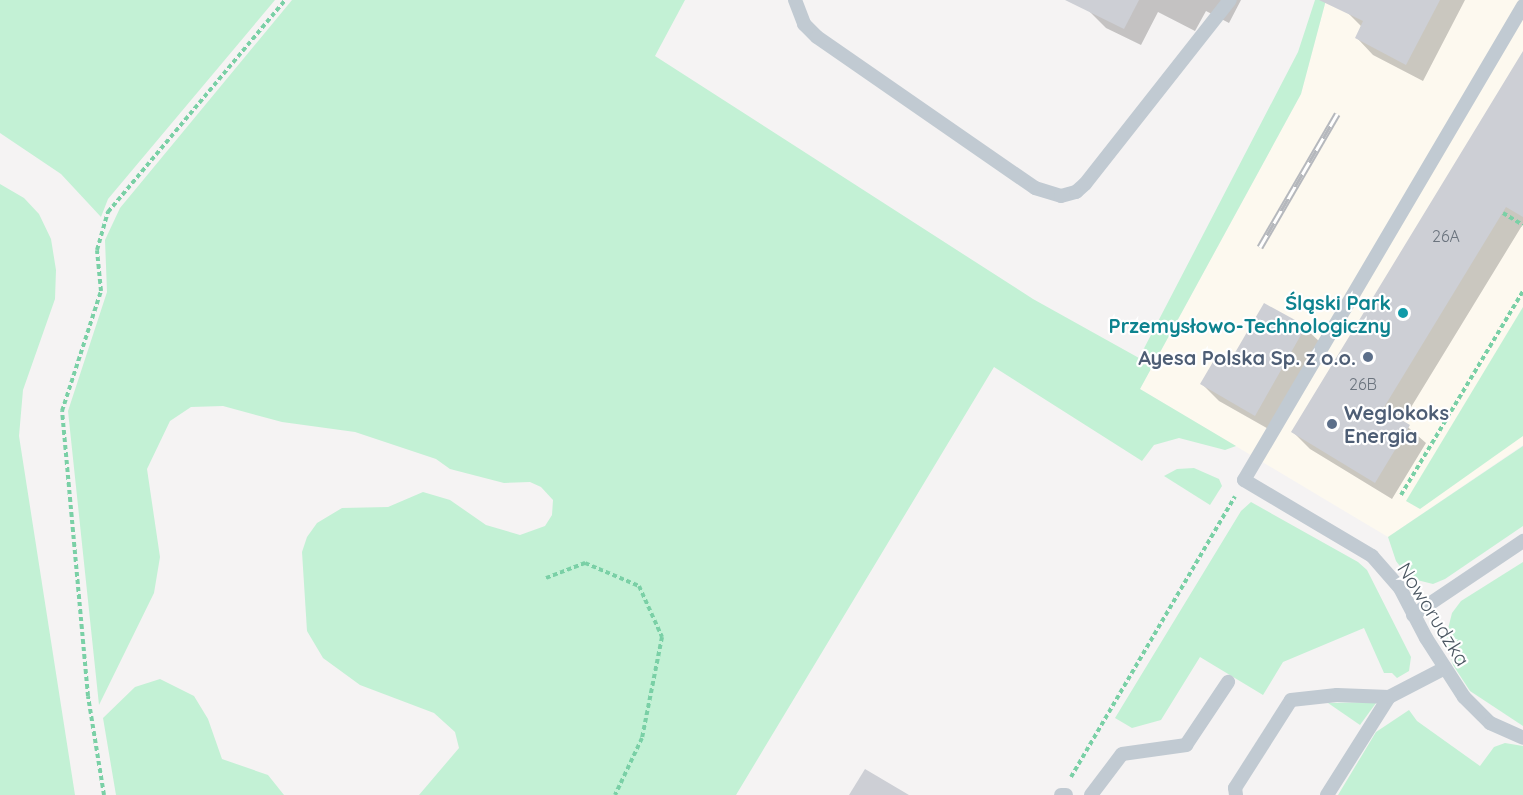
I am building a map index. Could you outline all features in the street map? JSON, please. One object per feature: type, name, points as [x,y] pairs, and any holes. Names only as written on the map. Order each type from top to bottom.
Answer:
[{"type":"lane","points":[[795,0],[804,24],[817,37],[1035,188],[1061,196],[1076,192],[1085,184],[1230,0]]},
{"type":"lane","points":[[1244,480],[1523,6]]},
{"type":"lane","name":"Noworudzka","points":[[1244,480],[1372,556],[1400,588],[1413,615],[1464,697],[1490,723],[1523,738]]},
{"type":"lane","points":[[1413,615],[1523,541]]},
{"type":"lane","points":[[1236,795],[1235,788],[1291,700],[1337,695],[1389,697],[1445,668]]},
{"type":"lane","points":[[1091,795],[1114,760],[1122,754],[1186,745],[1227,682]]},
{"type":"lane","points":[[1327,795],[1389,697]]},
{"type":"path","points":[[104,795],[88,696],[62,411],[101,291],[97,250],[108,212],[285,0]]},
{"type":"path","points":[[1503,213],[1523,225]]},
{"type":"path","points":[[1401,495],[1523,291]]},
{"type":"path","points":[[1063,794],[1244,480]]},
{"type":"path","points":[[546,578],[585,563],[639,586],[662,637],[642,738],[615,795]]},
{"type":"shaded area","points":[[1326,0],[1523,0],[1523,445],[1388,537],[1140,389],[1301,94]]},
{"type":"green space","points":[[0,0],[275,0],[108,199],[101,217],[61,174],[0,133]]},
{"type":"green space","points":[[292,0],[685,0],[655,56],[1033,299],[1139,358],[1298,52],[1315,0],[1326,0],[1301,94],[1140,389],[1236,446],[1225,450],[1179,438],[1154,445],[1142,461],[994,367],[736,795],[419,795],[459,748],[455,732],[434,713],[360,685],[323,658],[307,631],[302,552],[307,537],[317,523],[342,508],[388,507],[423,492],[450,500],[486,525],[520,535],[545,526],[552,515],[553,500],[541,487],[530,482],[504,483],[450,469],[436,459],[355,432],[282,422],[223,406],[191,407],[170,421],[147,469],[160,557],[154,593],[99,705],[68,411],[107,292],[105,240],[120,208]]},
{"type":"green space","points":[[0,184],[24,198],[39,214],[51,239],[56,270],[55,299],[23,390],[19,436],[75,795],[0,795]]},
{"type":"green space","points":[[1523,307],[1523,436],[1420,509],[1406,501]]},
{"type":"green space","points":[[1523,446],[1523,526],[1445,579],[1433,584],[1409,578],[1396,561],[1388,537]]},
{"type":"green space","points":[[1194,468],[1219,479],[1222,486],[1210,505],[1164,476],[1177,469]]},
{"type":"green space","points":[[1251,502],[1358,562],[1367,570],[1411,657],[1409,671],[1397,678],[1392,673],[1384,673],[1364,628],[1283,662],[1263,695],[1200,657],[1161,720],[1132,728],[1115,718],[1241,511]]},
{"type":"green space","points":[[1523,562],[1523,726],[1470,691],[1453,665],[1446,637],[1452,613],[1461,601]]},
{"type":"green space","points":[[160,679],[194,696],[208,719],[222,759],[268,775],[284,795],[116,795],[103,718],[135,687]]},
{"type":"green space","points":[[1375,702],[1376,703],[1360,725],[1328,703]]},
{"type":"green space","points":[[1409,710],[1417,721],[1480,766],[1494,747],[1505,743],[1523,746],[1523,795],[1338,795],[1376,732]]},
{"type":"building","points":[[1065,0],[1139,0],[1124,29]]},
{"type":"building","points":[[1319,0],[1440,0],[1406,65],[1355,38],[1363,21]]},
{"type":"building","name":"Śląski Park Przemysłowo-Technologiczny","points":[[1523,51],[1523,217],[1506,207],[1383,409],[1410,425],[1375,483],[1291,432]]},
{"type":"building","points":[[1264,303],[1306,326],[1255,416],[1200,384],[1217,355],[1229,363]]},
{"type":"building","points":[[865,769],[909,795],[849,795]]},
{"type":"railway","points":[[1260,247],[1337,114]]},
{"type":"place","name":"Śląski Park Przemysłowo-Technologiczny","points":[[1403,313]]},
{"type":"place","name":"Ayesa Polska Sp. z o.o.","points":[[1368,357]]},
{"type":"place","name":"Weglokoks Energia","points":[[1332,424]]}]
